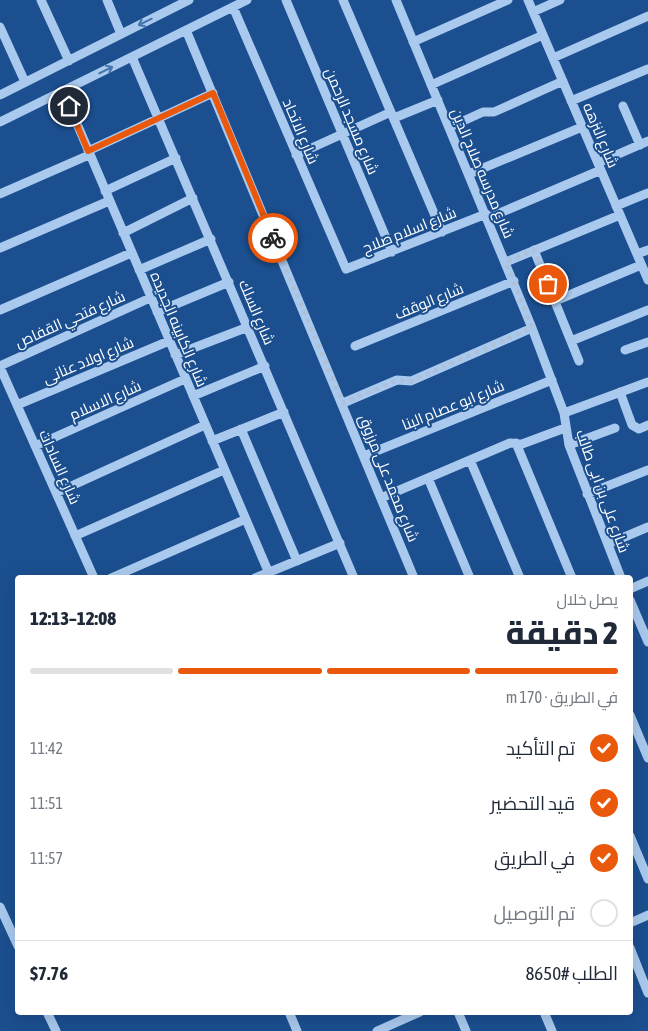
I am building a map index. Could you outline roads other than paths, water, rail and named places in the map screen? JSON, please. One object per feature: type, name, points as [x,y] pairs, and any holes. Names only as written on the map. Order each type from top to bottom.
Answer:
[{"type":"street","points":[[41,0],[69,61]]},
{"type":"street","points":[[106,0],[121,34]]},
{"type":"street","points":[[0,95],[121,34],[174,3],[189,0]]},
{"type":"street","points":[[1,120],[63,92],[247,0]]},
{"type":"street","name":"شارع مسجد الرحمن","points":[[286,0],[392,252]]},
{"type":"street","points":[[343,0],[442,232]]},
{"type":"street","name":"شارع مدرسه صلاح الدين","points":[[396,0],[514,281],[564,413]]},
{"type":"street","points":[[413,42],[508,0]]},
{"type":"street","name":"شارع النزهه","points":[[528,0],[648,280]]},
{"type":"street","points":[[533,12],[560,0]]},
{"type":"street","name":"شارع الاتحاد","points":[[233,7],[343,266]]},
{"type":"street","points":[[553,58],[648,16]]},
{"type":"street","points":[[0,28],[25,82]]},
{"type":"street","name":"شارع محمد على مرزوق","points":[[186,30],[343,403],[413,575]]},
{"type":"street","points":[[432,85],[543,34]]},
{"type":"street","name":"شارع السلك","points":[[132,57],[160,118],[353,575]]},
{"type":"street","points":[[572,101],[648,69]]},
{"type":"street","points":[[450,127],[483,112],[494,112],[563,81]]},
{"type":"street","name":"شارع الكابينه الجديده","points":[[63,92],[270,575]]},
{"type":"street","points":[[0,194],[213,93]]},
{"type":"street","points":[[296,155],[342,134],[438,100]]},
{"type":"street","points":[[623,106],[644,143]]},
{"type":"street","points":[[469,174],[582,127]]},
{"type":"street","name":"شارع اسلام صلاح","points":[[343,266],[350,269],[487,216],[599,166],[644,143]]},
{"type":"street","points":[[105,191],[176,158]]},
{"type":"street","points":[[616,206],[648,193]]},
{"type":"street","points":[[123,233],[194,198]]},
{"type":"street","points":[[0,248],[109,201]]},
{"type":"street","points":[[506,262],[620,215]]},
{"type":"street","points":[[139,270],[211,239]]},
{"type":"street","points":[[534,250],[579,361]]},
{"type":"street","points":[[637,254],[648,250]]},
{"type":"street","points":[[0,310],[131,253]]},
{"type":"street","points":[[555,301],[641,265]]},
{"type":"street","name":"شارع الوقف","points":[[355,346],[514,281]]},
{"type":"street","points":[[156,312],[229,282]]},
{"type":"street","name":"شارع فتحي القفاص","points":[[0,367],[150,298]]},
{"type":"street","points":[[571,341],[648,310]]},
{"type":"street","points":[[175,355],[248,327]]},
{"type":"street","points":[[343,403],[397,380],[411,381],[532,328]]},
{"type":"street","name":"شارع اولاد عنانى","points":[[17,405],[169,341]]},
{"type":"street","points":[[625,350],[648,342]]},
{"type":"street","points":[[193,396],[265,366]]},
{"type":"street","name":"شارع السادات","points":[[0,367],[93,575]]},
{"type":"street","name":"شارع الاسلام","points":[[35,446],[185,379]]},
{"type":"street","name":"شارع ابو عصام البنا","points":[[364,456],[552,380]]},
{"type":"street","points":[[564,413],[648,382]]},
{"type":"street","points":[[620,392],[632,425],[639,429],[648,425]]},
{"type":"street","points":[[212,441],[284,412]]},
{"type":"street","name":"شارع على بن ابى طالب","points":[[564,413],[569,445],[620,575]]},
{"type":"street","points":[[56,493],[205,425]]},
{"type":"street","points":[[381,498],[510,443],[522,444],[565,428]]},
{"type":"street","points":[[569,445],[615,428]]},
{"type":"street","points":[[241,429],[297,561]]},
{"type":"street","points":[[516,443],[571,575]]},
{"type":"street","points":[[470,460],[519,575]]},
{"type":"street","points":[[75,536],[224,470]]},
{"type":"street","points":[[587,494],[648,470]]},
{"type":"street","points":[[428,478],[469,575]]},
{"type":"street","points":[[118,575],[246,519]]},
{"type":"street","points":[[608,544],[648,527]]},
{"type":"street","points":[[270,575],[297,561],[340,544]]},
{"type":"street","points":[[633,588],[648,581]]},
{"type":"street","points":[[633,608],[647,637]]},
{"type":"street","points":[[633,722],[648,758]]},
{"type":"street","points":[[633,843],[648,878]]},
{"type":"street","points":[[0,907],[15,940]]},
{"type":"street","points":[[633,922],[648,915]]},
{"type":"street","points":[[633,956],[648,993]]},
{"type":"street","points":[[48,1015],[56,1031]]},
{"type":"street","points":[[290,1015],[297,1031]]},
{"type":"street","points":[[376,1031],[413,1015]]},
{"type":"street","points":[[459,1015],[466,1031]]},
{"type":"street","points":[[545,1015],[552,1031]]}]
